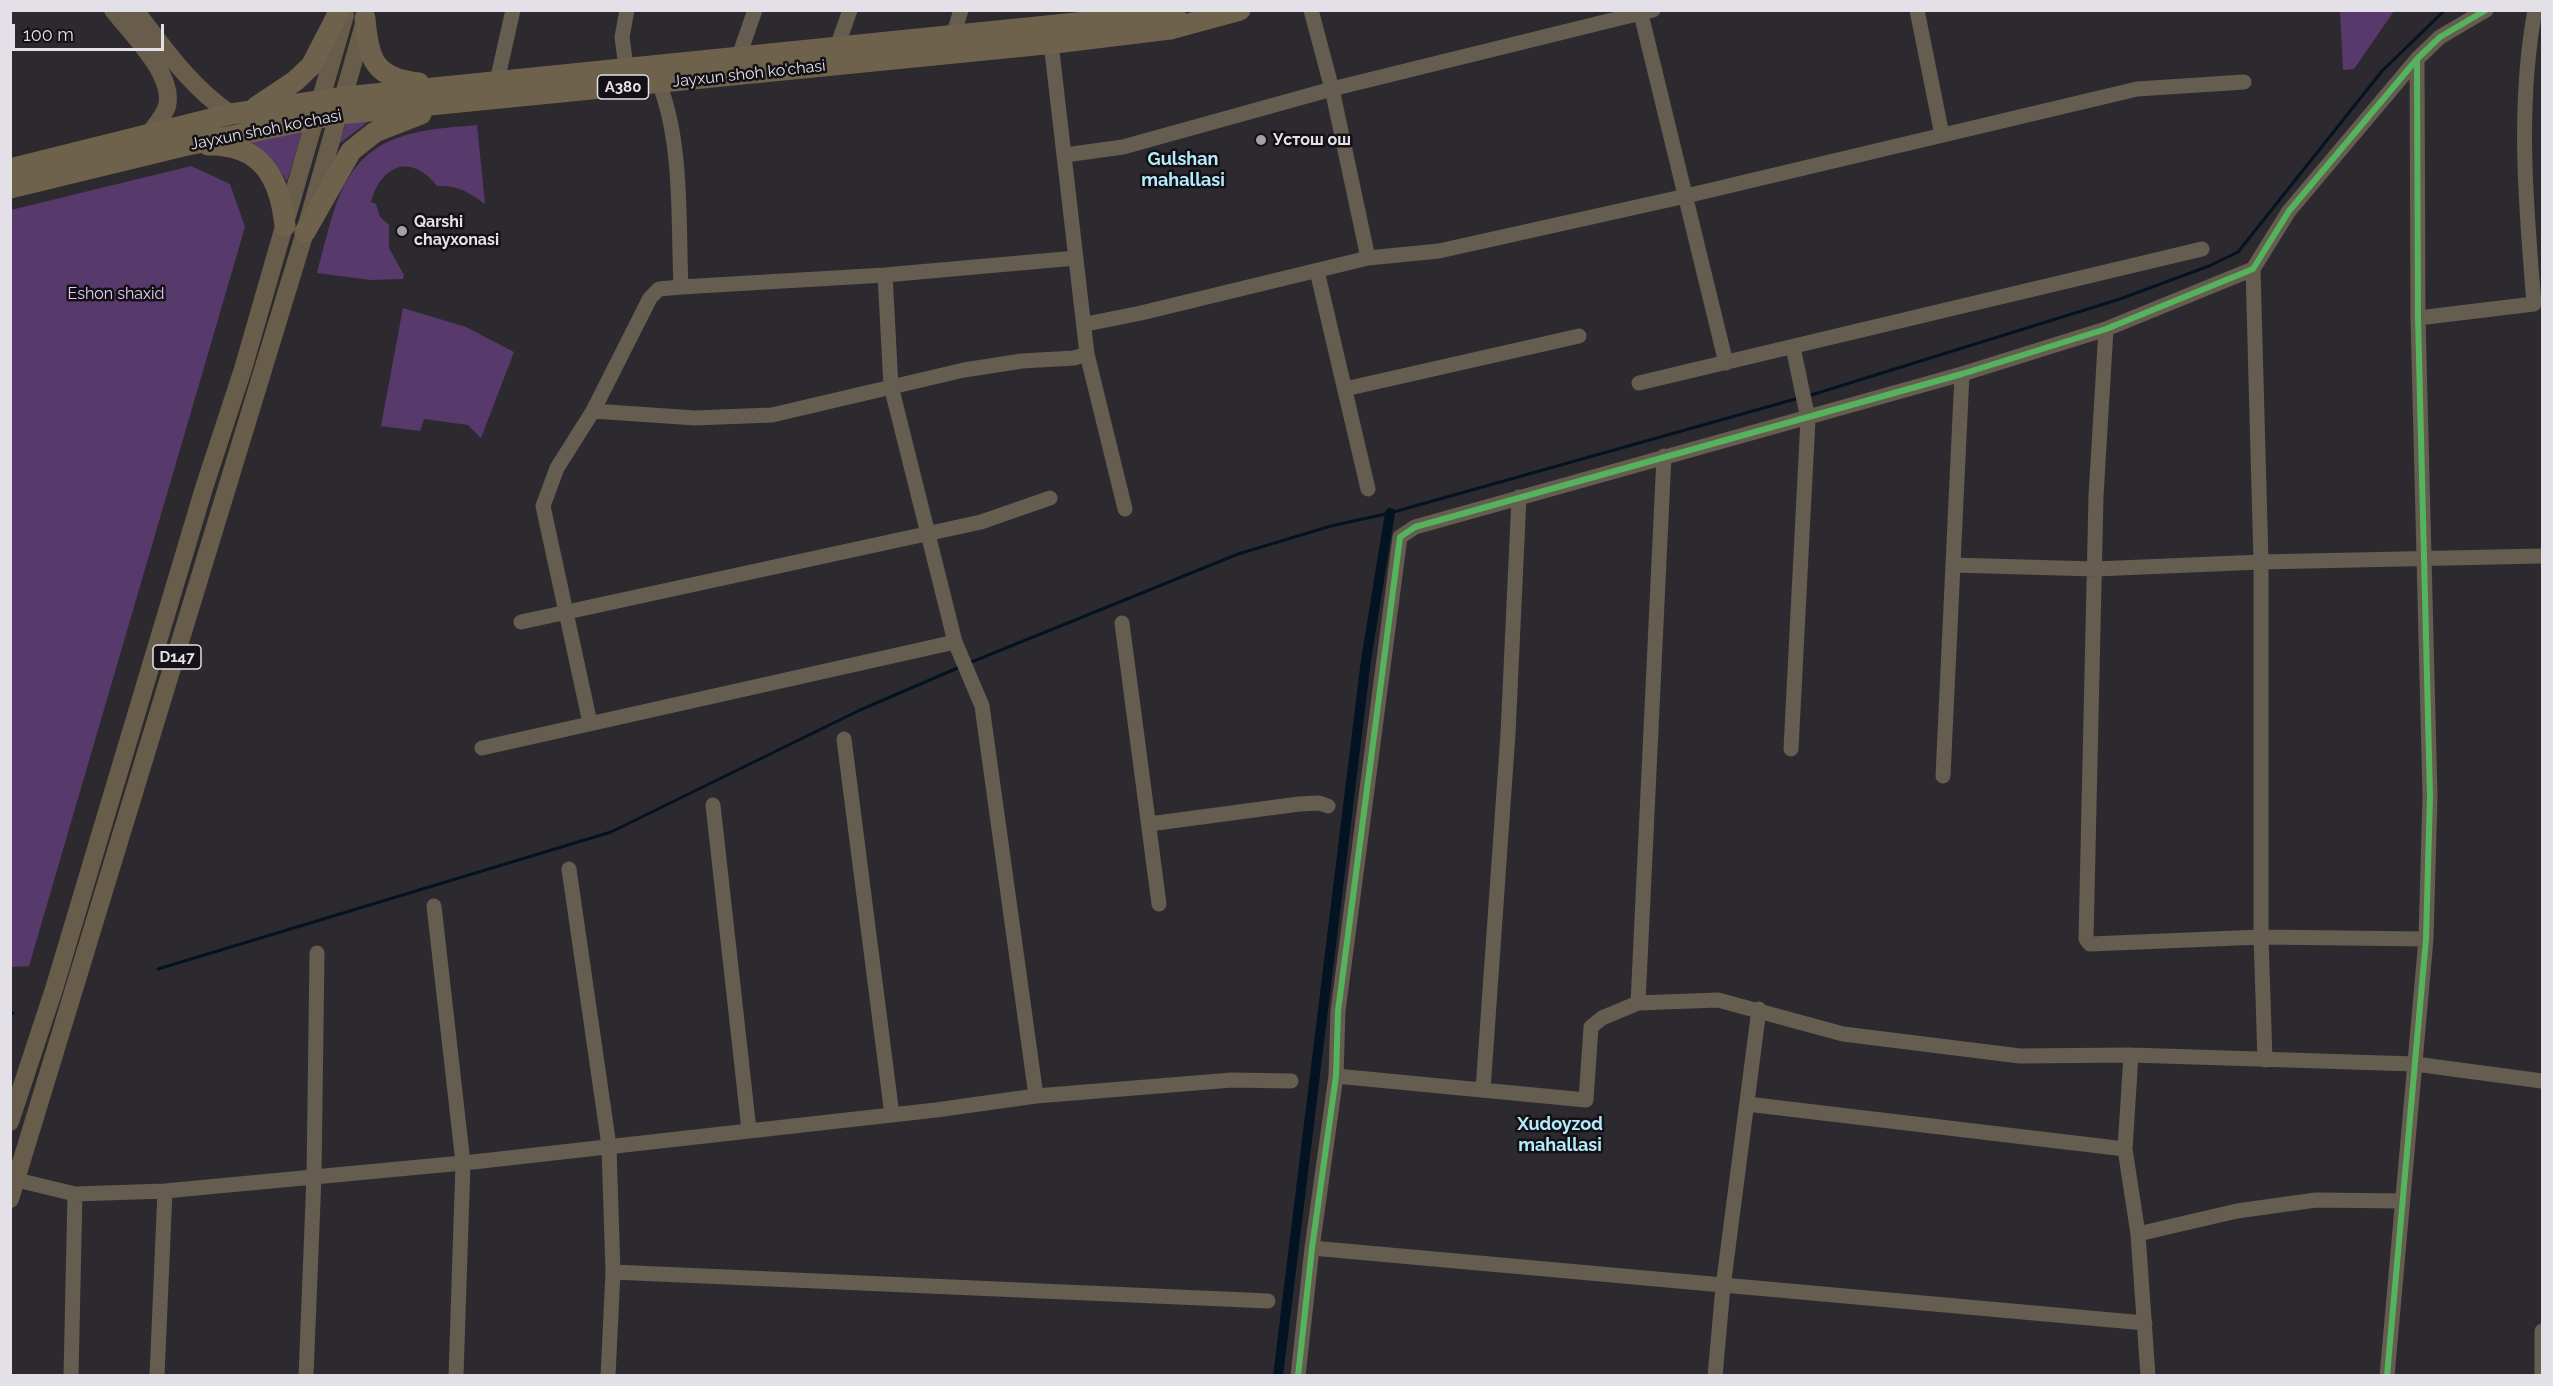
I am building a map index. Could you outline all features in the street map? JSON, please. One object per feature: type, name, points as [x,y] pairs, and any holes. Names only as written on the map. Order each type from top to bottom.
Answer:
[{"type":"highway","points":[[241,112],[295,81],[311,66],[340,10]]},
{"type":"highway","name":"Jayxun shoh ko'chasi","points":[[447,95],[497,81],[952,36],[1080,17],[1167,15],[1187,10]]},
{"type":"highway","name":"Jayxun shoh ko'chasi","points":[[10,188],[318,110],[342,106],[447,95],[659,83],[1051,43],[1170,29],[1240,10]]},
{"type":"highway","points":[[360,13],[368,48],[376,63],[389,76],[447,95]]},
{"type":"highway","points":[[305,232],[351,151],[375,132],[447,95]]},
{"type":"highway","name":"Jayxun shoh ko'chasi","points":[[10,170],[241,112],[318,110]]},
{"type":"highway","points":[[183,146],[225,145],[254,158],[273,175],[282,198],[285,226]]},
{"type":"main road","points":[[113,10],[163,75],[168,96],[167,108],[149,134]]},
{"type":"main road","points":[[135,10],[187,75],[215,103],[241,112]]},
{"type":"main road","points":[[342,106],[360,13]]},
{"type":"main road","points":[[318,110],[360,13]]},
{"type":"main road","name":"D147","points":[[10,1199],[342,106]]},
{"type":"main road","name":"D147","points":[[10,1122],[54,989],[318,110]]},
{"type":"street","points":[[497,81],[513,10]]},
{"type":"street","points":[[626,67],[621,37],[627,10]]},
{"type":"street","points":[[739,56],[755,10]]},
{"type":"street","points":[[837,47],[850,10]]},
{"type":"street","points":[[952,36],[961,10]]},
{"type":"street","points":[[1311,10],[1332,89],[1368,258]]},
{"type":"street","points":[[1917,10],[1942,135]]},
{"type":"street","points":[[2265,1060],[2261,937],[2261,562],[2253,269],[2289,211],[2417,59],[2440,37],[2486,10]]},
{"type":"street","points":[[2418,318],[2534,304],[2524,140],[2528,59],[2535,10]]},
{"type":"street","points":[[1065,155],[1122,147],[1332,89],[1645,12],[1725,363]]},
{"type":"street","points":[[1051,43],[1086,324],[1087,354],[1125,509]]},
{"type":"street","points":[[2387,1376],[2426,939],[2430,796],[2418,318],[2417,59]]},
{"type":"street","points":[[1086,324],[1368,258],[1439,251],[1686,196],[2137,89],[2244,82]]},
{"type":"street","points":[[659,83],[668,107],[674,139],[681,287]]},
{"type":"street","points":[[1639,383],[2202,249]]},
{"type":"street","points":[[590,723],[543,506],[557,468],[593,411],[650,298],[659,290],[681,287],[885,275],[1076,258]]},
{"type":"street","points":[[1298,1376],[1312,1248],[1336,1076],[1338,1011],[1400,537],[1415,527],[1808,414],[1962,374],[2106,329],[2253,269]]},
{"type":"street","points":[[1317,271],[1368,489]]},
{"type":"street","points":[[885,275],[891,386],[955,642],[982,706],[1036,1096]]},
{"type":"street","points":[[2106,329],[2096,496],[2086,939],[2090,944],[2261,937],[2426,939]]},
{"type":"street","points":[[1345,389],[1579,336]]},
{"type":"street","points":[[1791,749],[1808,414],[1793,347]]},
{"type":"street","points":[[593,411],[695,418],[772,415],[964,370],[1022,361],[1074,358],[1087,354]]},
{"type":"street","points":[[1943,776],[1962,374]]},
{"type":"street","points":[[1638,1003],[1664,456]]},
{"type":"street","points":[[1483,1090],[1508,734],[1519,497]]},
{"type":"street","points":[[521,622],[981,522],[1050,498]]},
{"type":"street","points":[[1953,565],[2095,569],[2261,562],[2542,556]]},
{"type":"street","points":[[1122,623],[1159,904]]},
{"type":"street","points":[[482,748],[955,642]]},
{"type":"street","points":[[844,739],[892,1114]]},
{"type":"street","points":[[1149,824],[1299,804],[1319,803],[1329,806]]},
{"type":"street","points":[[713,805],[748,1131]]},
{"type":"street","points":[[569,869],[609,1146],[613,1272],[608,1376]]},
{"type":"street","points":[[434,906],[464,1163],[456,1376]]},
{"type":"street","points":[[306,1376],[314,1176],[317,953]]},
{"type":"street","points":[[1336,1076],[1586,1100],[1591,1027],[1602,1018],[1638,1003],[1718,1000],[1759,1009],[1843,1034],[2020,1056],[2131,1055],[2415,1064],[2542,1081]]},
{"type":"street","points":[[1715,1376],[1759,1009]]},
{"type":"street","points":[[2131,1055],[2125,1149],[2138,1234],[2148,1376]]},
{"type":"street","points":[[16,1180],[75,1194],[165,1191],[464,1163],[1036,1096],[1232,1080],[1291,1081]]},
{"type":"street","points":[[1747,1104],[2125,1149]]},
{"type":"street","points":[[157,1376],[165,1191]]},
{"type":"street","points":[[71,1376],[75,1194]]},
{"type":"street","points":[[2138,1234],[2237,1211],[2316,1200],[2401,1201]]},
{"type":"street","points":[[1312,1248],[1724,1287],[2145,1323]]},
{"type":"street","points":[[613,1272],[1268,1301]]},
{"type":"street","points":[[2542,1331],[2542,1376]]},
{"type":"green space","points":[[2340,11],[2394,11],[2354,69],[2343,70]]},
{"type":"green space","points":[[373,118],[339,144],[347,120]]},
{"type":"green space","points":[[477,125],[485,204],[462,190],[437,186],[418,169],[398,167],[382,179],[371,202],[376,204],[380,217],[389,225],[389,248],[404,275],[403,279],[371,280],[317,273],[329,227],[344,186],[355,168],[370,153],[389,141],[414,133]]},
{"type":"green space","points":[[303,129],[287,181],[273,160],[241,140]]},
{"type":"green space","name":"Eshon shaxid","points":[[191,166],[230,184],[245,227],[29,966],[11,967],[11,210]]},
{"type":"green space","points":[[403,308],[466,327],[514,352],[481,438],[468,425],[424,419],[420,431],[381,426]]},
{"type":"waterway","points":[[1808,396],[2120,299],[2209,266],[2238,252],[2382,71],[2445,10]]},
{"type":"waterway","points":[[969,663],[1238,554],[1331,526],[1390,513],[1799,398]]},
{"type":"waterway","points":[[1278,1376],[1366,660],[1390,513]]},
{"type":"waterway","points":[[158,969],[611,832],[860,710],[960,667]]},
{"type":"cycle path","points":[[1298,1376],[1312,1248],[1336,1076],[1338,1011],[1400,537],[1415,527],[1962,374],[2106,329],[2253,269],[2289,211],[2417,59],[2440,37],[2486,10]]},
{"type":"cycle path","points":[[2387,1376],[2426,939],[2430,796],[2418,318],[2417,59]]},
{"type":"place","name":"Устош ош","points":[[1261,140]]},
{"type":"place","name":"Qarshi chayxonasi","points":[[402,231]]},
{"type":"district","name":"Gulshan mahallasi","points":[[1183,170]]},
{"type":"district","name":"Xudoyzod mahallasi","points":[[1560,1135]]}]
